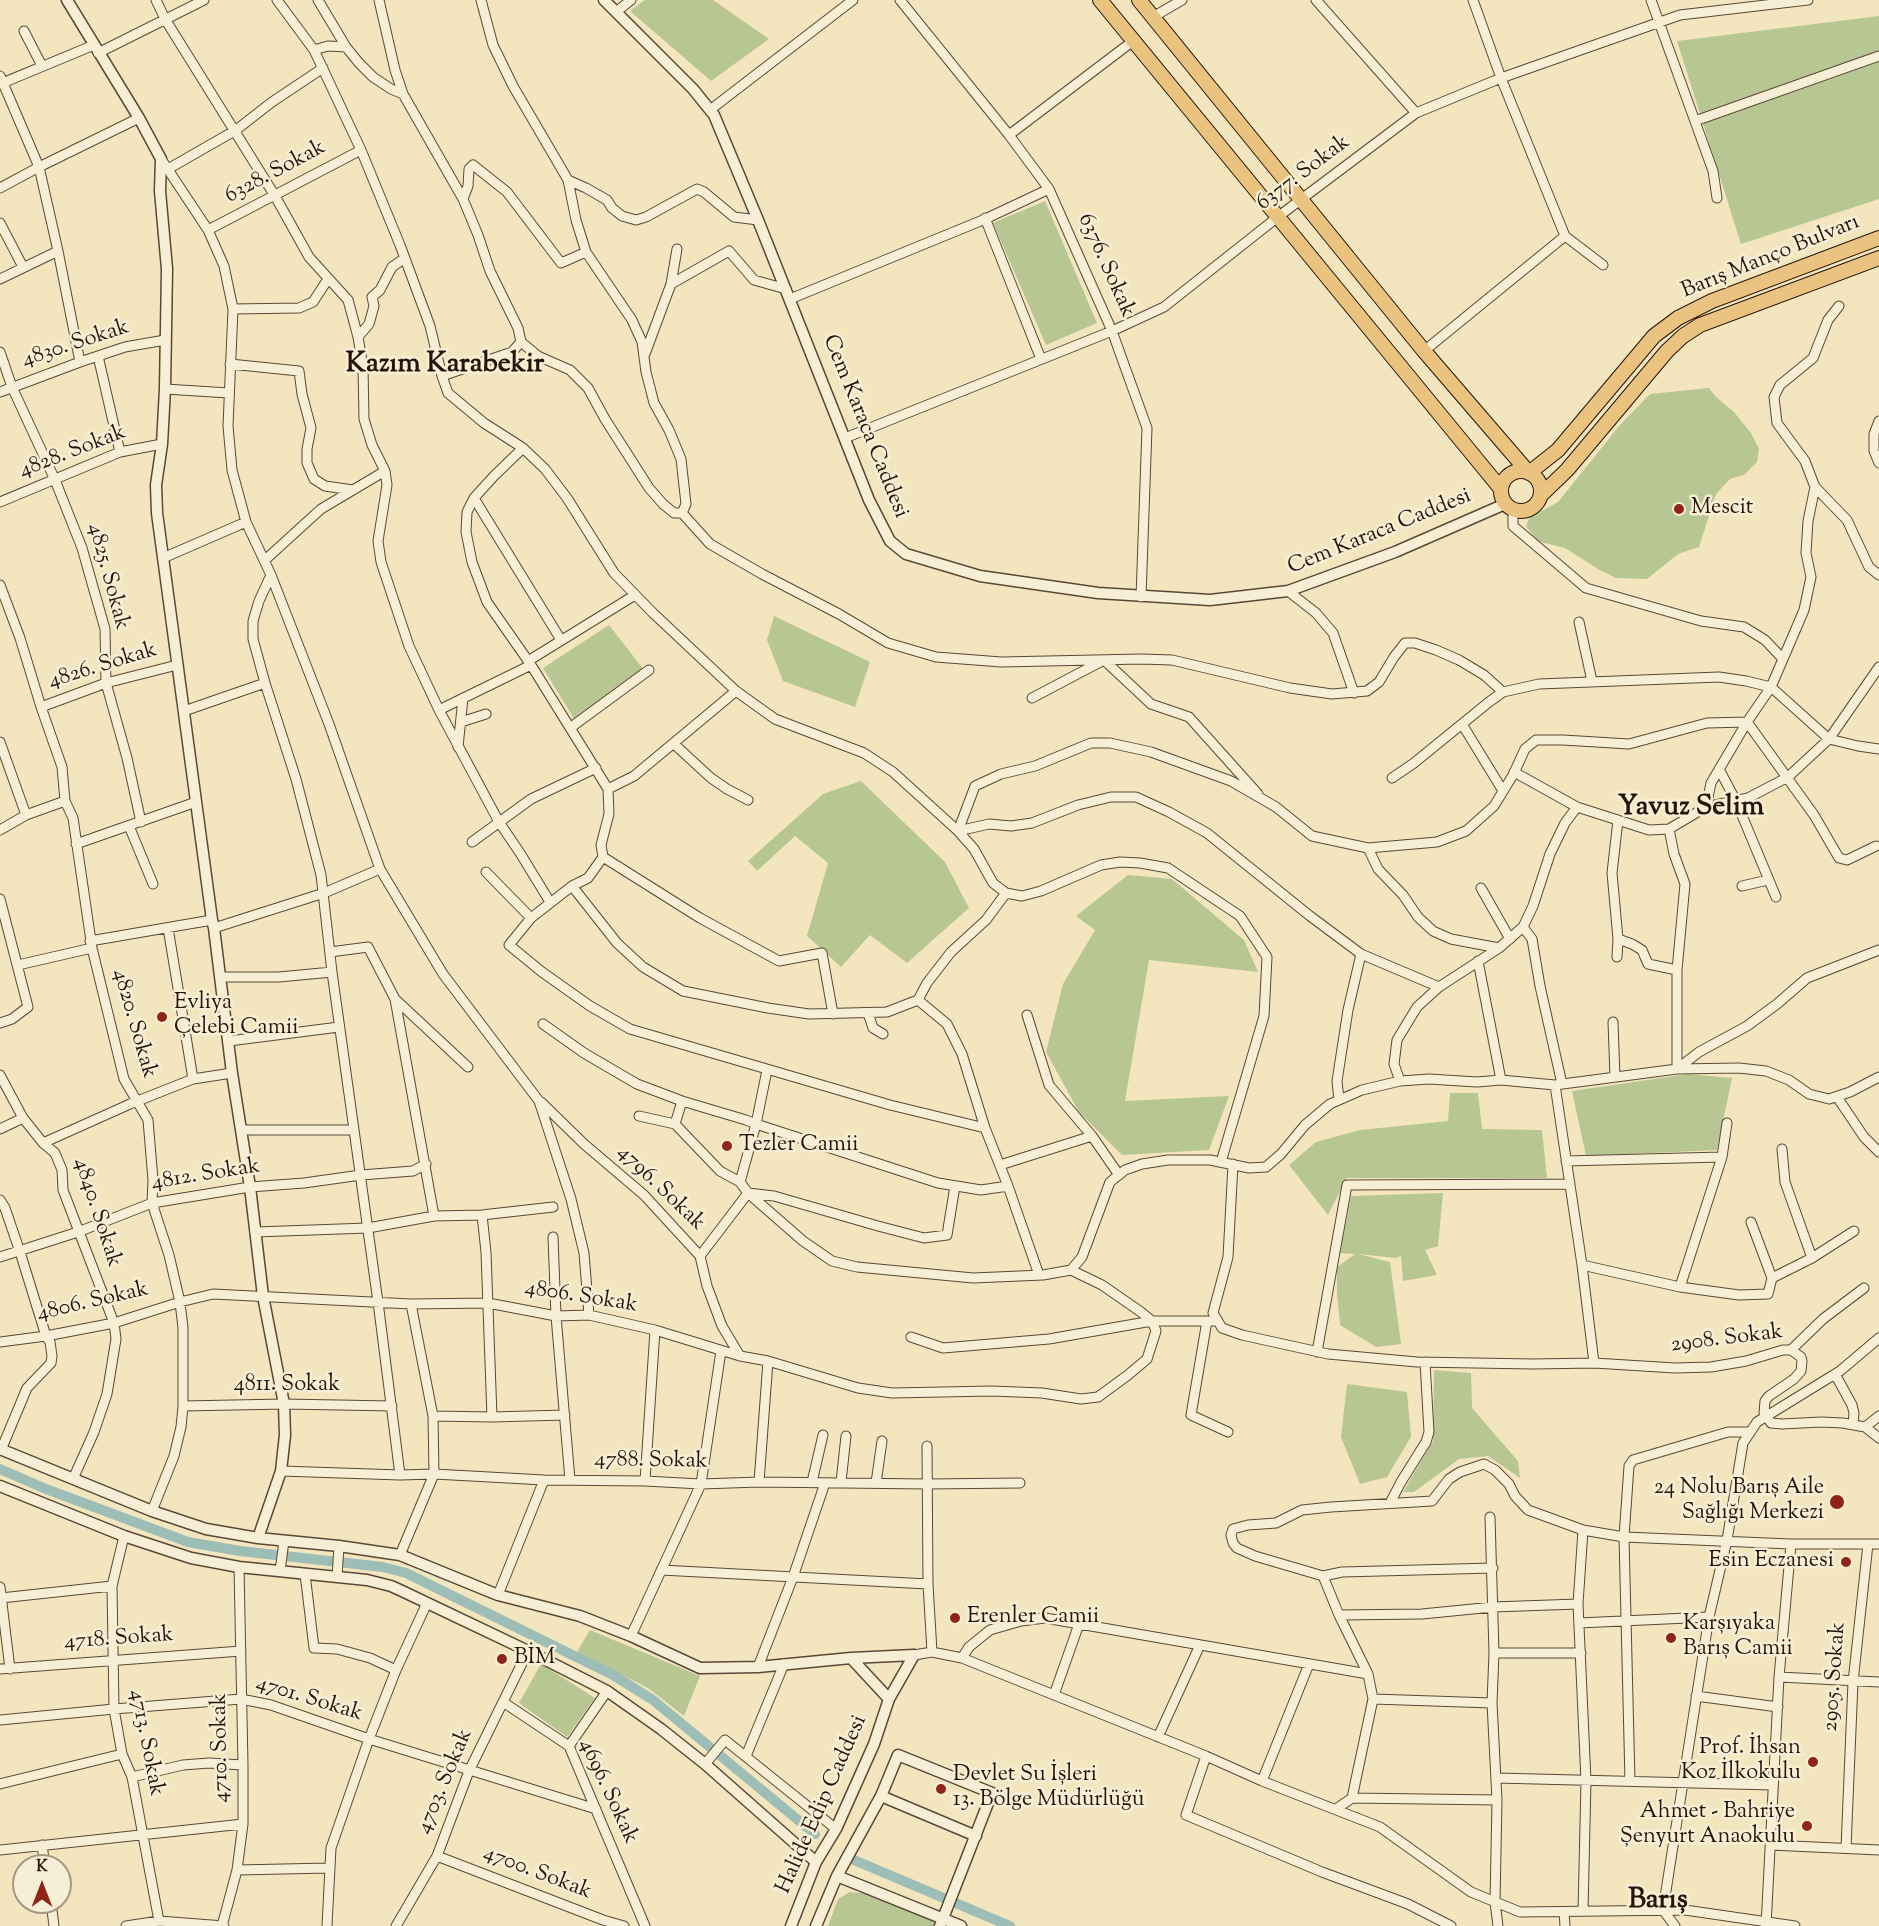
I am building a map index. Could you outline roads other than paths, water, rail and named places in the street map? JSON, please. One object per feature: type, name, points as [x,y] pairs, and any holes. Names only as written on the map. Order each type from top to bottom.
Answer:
[{"type":"main road","points":[[1100,0],[1501,489]]},
{"type":"main road","points":[[1139,0],[1424,351],[1529,473],[1538,479],[1541,495],[1538,503],[1522,512],[1509,507],[1502,497],[1501,489],[1504,480],[1511,474],[1520,471],[1529,473]]},
{"type":"main road","name":"Barış Manço Bulvarı","points":[[1529,473],[1558,450],[1654,336],[1678,318],[1712,300],[1879,237]]},
{"type":"main road","name":"Barış Manço Bulvarı","points":[[1541,495],[1567,470],[1667,351],[1683,336],[1700,325],[1879,258]]},
{"type":"street","points":[[67,0],[139,118],[161,159],[208,230],[224,266],[233,309],[228,426],[232,470],[246,522],[272,575],[329,724],[380,869],[444,974],[539,1101],[571,1199],[584,1252],[589,1315]]},
{"type":"street","points":[[156,0],[165,19],[236,130],[309,256],[348,300],[363,367],[364,419],[372,445],[385,471],[387,485],[378,541],[381,562],[409,646],[439,710],[499,822],[550,902]]},
{"type":"street","points":[[80,362],[39,167],[1,81],[96,49],[204,0]]},
{"type":"street","points":[[277,0],[314,50],[361,150],[430,326],[448,393],[484,423],[524,448],[545,469],[567,498],[614,573],[736,692],[775,719],[864,753],[893,772],[958,831],[974,849],[993,883],[1006,893],[1022,896],[1041,891],[1101,865],[1140,862],[1168,868],[1240,916],[1267,957],[1264,1016],[1221,1162]]},
{"type":"street","points":[[318,0],[346,47],[373,77],[403,94]]},
{"type":"street","points":[[379,0],[395,70],[403,94],[463,199],[490,271],[518,328],[521,342],[538,356],[570,370],[588,388],[649,488],[674,513],[682,513],[710,544],[839,614],[888,644],[936,657],[1001,662],[1172,660],[1290,688],[1332,694],[1367,691],[1379,682],[1394,657],[1406,643],[1415,643],[1459,660],[1484,675],[1503,692]]},
{"type":"street","points":[[481,0],[493,45],[513,86],[568,180],[576,220],[586,252],[632,320],[642,342],[654,403],[681,459],[686,504],[682,513]]},
{"type":"street","name":"Cem Karaca Caddesi","points":[[604,0],[693,89],[714,115],[759,220],[869,500],[890,541],[906,554],[980,576],[1098,593],[1210,600],[1288,591],[1509,507]]},
{"type":"street","points":[[616,12],[631,0]]},
{"type":"street","points":[[710,110],[853,0]]},
{"type":"street","name":"6376. Sokak","points":[[900,0],[1009,135],[1049,189],[1112,331],[1147,428],[1141,597]]},
{"type":"street","points":[[1153,17],[1182,0]]},
{"type":"street","points":[[1473,0],[1501,78],[1565,236],[1603,265]]},
{"type":"street","points":[[1652,0],[1713,171],[1717,198]]},
{"type":"street","name":"6377. Sokak","points":[[845,438],[1112,331],[1164,307],[1279,216],[1416,113],[1501,78],[1680,15],[1808,0]]},
{"type":"street","points":[[1320,1],[1416,113]]},
{"type":"street","points":[[24,31],[42,66]]},
{"type":"street","points":[[1009,135],[1133,40]]},
{"type":"street","points":[[314,50],[328,46],[346,47]]},
{"type":"street","points":[[1695,121],[1879,56]]},
{"type":"street","points":[[168,169],[236,130],[272,102],[323,69]]},
{"type":"street","points":[[0,188],[139,118]]},
{"type":"street","name":"6328. Sokak","points":[[208,230],[361,150]]},
{"type":"street","points":[[161,159],[160,191],[167,269],[165,389],[162,444],[156,485],[157,513],[263,1296],[284,1404],[285,1435],[281,1471],[258,1538]]},
{"type":"street","points":[[463,199],[468,186],[469,169],[473,165],[507,192],[561,263],[586,252]]},
{"type":"street","points":[[568,180],[607,200],[612,208],[622,216],[636,220],[646,217],[697,189],[704,192],[734,217],[759,220]]},
{"type":"street","points":[[671,284],[729,251],[754,280],[788,294],[985,219],[1049,189]]},
{"type":"street","points":[[985,219],[1041,359]]},
{"type":"street","points":[[0,223],[23,267]]},
{"type":"street","points":[[1424,351],[1565,236]]},
{"type":"street","points":[[644,357],[671,284],[677,249]]},
{"type":"street","points":[[0,279],[58,251]]},
{"type":"street","points":[[358,337],[369,324],[374,306],[372,297],[380,290],[392,267],[405,258]]},
{"type":"street","points":[[233,309],[299,308],[313,302],[328,279]]},
{"type":"street","points":[[1839,306],[1828,320],[1814,358],[1780,385],[1774,397],[1778,423],[1805,461],[1815,487],[1847,520],[1869,567],[1879,575]]},
{"type":"street","name":"4830. Sokak","points":[[0,392],[125,347],[165,340]]},
{"type":"street","points":[[442,376],[512,351],[521,342]]},
{"type":"street","name":"4825. Sokak","points":[[0,352],[12,387],[55,480],[82,548],[105,629],[106,683],[127,758],[141,822]]},
{"type":"street","points":[[98,356],[120,452]]},
{"type":"street","points":[[230,364],[299,371],[302,394],[311,428],[307,464],[314,479],[325,486],[354,490]]},
{"type":"street","points":[[165,389],[229,393]]},
{"type":"street","points":[[1879,421],[1874,434],[1874,452],[1879,463]]},
{"type":"street","name":"4828. Sokak","points":[[0,502],[120,452],[162,444]]},
{"type":"street","points":[[524,448],[474,498],[467,512],[466,532],[472,562],[487,602],[529,663],[608,789],[609,814],[601,845],[603,857],[588,878],[572,886],[531,918],[509,945],[590,1006],[630,1029],[890,1105],[985,1128]]},
{"type":"street","points":[[265,560],[321,509],[385,471]]},
{"type":"street","points":[[1706,807],[1711,783],[1747,722],[1771,687],[1804,610],[1811,577],[1806,553],[1808,521],[1815,487]]},
{"type":"street","points":[[474,498],[561,640]]},
{"type":"street","points":[[1509,507],[1513,526],[1586,588],[1701,621],[1744,627],[1765,640],[1783,659]]},
{"type":"street","points":[[163,558],[246,522]]},
{"type":"street","points":[[272,575],[259,601],[253,621],[253,639],[296,779],[321,874],[339,1027],[361,1175],[400,1475]]},
{"type":"street","name":"4820. Sokak","points":[[0,585],[2,598],[20,638],[62,767],[65,801],[73,818],[91,945],[124,1079],[148,1120],[153,1180],[152,1203],[169,1255],[180,1302],[183,1328],[181,1427],[174,1456],[152,1511]]},
{"type":"street","points":[[1288,591],[1316,613],[1333,633],[1354,693]]},
{"type":"street","points":[[439,710],[529,663],[561,640],[635,595]]},
{"type":"street","points":[[1578,622],[1592,681]]},
{"type":"street","points":[[1032,698],[1104,660]]},
{"type":"street","points":[[1104,660],[1151,704],[1189,717],[1264,800]]},
{"type":"street","name":"4826. Sokak","points":[[41,707],[106,683],[177,665]]},
{"type":"street","points":[[1514,772],[1577,807],[1649,830],[1669,829],[1706,807],[1748,798],[1788,777],[1829,739],[1879,667]]},
{"type":"street","points":[[570,728],[649,670]]},
{"type":"street","points":[[1392,778],[1503,692],[1539,684],[1719,677],[1746,681],[1771,687],[1829,739],[1879,748]]},
{"type":"street","points":[[184,711],[265,682]]},
{"type":"street","points":[[608,789],[634,776],[736,692]]},
{"type":"street","points":[[458,747],[463,698]]},
{"type":"street","points":[[461,722],[486,714]]},
{"type":"street","points":[[958,831],[975,786],[1002,774],[1035,766],[1091,743],[1110,743],[1151,752],[1231,781],[1276,807],[1312,836],[1368,849],[1437,842],[1466,831],[1494,806],[1525,749],[1536,740],[1629,744],[1707,723],[1747,722]]},
{"type":"street","points":[[1747,722],[1814,815],[1839,858],[1847,860],[1876,846]]},
{"type":"street","points":[[1462,724],[1503,791]]},
{"type":"street","points":[[0,742],[26,815]]},
{"type":"street","points":[[674,744],[711,778],[748,800]]},
{"type":"street","points":[[472,842],[531,799],[596,768]]},
{"type":"street","points":[[1719,769],[1736,801],[1776,897]]},
{"type":"street","points":[[958,831],[989,824],[1011,826],[1032,823],[1078,805],[1111,797],[1136,797],[1207,833],[1361,954],[1439,987]]},
{"type":"street","points":[[0,830],[26,815],[65,801]]},
{"type":"street","points":[[76,844],[196,802]]},
{"type":"street","points":[[1400,1081],[1394,1065],[1397,1040],[1417,1007],[1439,987],[1499,948],[1523,927],[1533,906],[1550,854],[1565,823],[1577,807]]},
{"type":"street","points":[[1617,957],[1618,939],[1612,873],[1618,820]]},
{"type":"street","points":[[129,826],[153,884]]},
{"type":"street","points":[[1669,829],[1674,854],[1685,884],[1677,970],[1677,1070]]},
{"type":"street","points":[[1368,849],[1378,869],[1433,932],[1451,939],[1499,948]]},
{"type":"street","points":[[603,857],[700,918],[779,961],[822,953],[833,1014]]},
{"type":"street","points":[[18,965],[91,945],[168,928],[213,924],[324,893],[380,869]]},
{"type":"street","points":[[486,872],[531,918]]},
{"type":"street","points":[[1742,886],[1768,880]]},
{"type":"street","points":[[572,886],[617,943],[643,968],[683,992],[809,1014],[887,1012],[918,1000],[927,983],[951,952],[986,920],[1006,893]]},
{"type":"street","points":[[1481,888],[1510,939]]},
{"type":"street","points":[[0,899],[28,1007],[12,1019],[0,1023]]},
{"type":"street","points":[[1523,927],[1532,939],[1558,1084],[1566,1161],[1594,1363]]},
{"type":"street","points":[[168,928],[193,1079]]},
{"type":"street","points":[[1618,939],[1642,950],[1648,964],[1677,970]]},
{"type":"street","points":[[330,952],[368,947],[395,999],[434,1216]]},
{"type":"street","points":[[1677,1070],[1699,1052],[1747,1026],[1807,978],[1879,950]]},
{"type":"street","points":[[1340,1100],[1337,1081],[1348,1010],[1361,954]]},
{"type":"street","points":[[1478,961],[1501,1080]]},
{"type":"street","points":[[221,977],[279,977],[332,972]]},
{"type":"street","points":[[395,999],[468,1067]]},
{"type":"street","points":[[918,1000],[947,1024],[962,1054],[985,1128],[1039,1275]]},
{"type":"street","points":[[868,1013],[873,1028],[882,1034]]},
{"type":"street","points":[[1027,1015],[1049,1085],[1092,1136],[1119,1175]]},
{"type":"street","points":[[1613,1022],[1615,1077]]},
{"type":"street","points":[[543,1024],[584,1053],[637,1084],[682,1101],[938,1183],[981,1190],[1008,1186]]},
{"type":"street","points":[[229,1041],[339,1027]]},
{"type":"street","points":[[1071,1270],[1083,1257],[1110,1182],[1125,1170],[1142,1164],[1168,1160],[1221,1162],[1249,1168],[1266,1167],[1281,1154],[1305,1125],[1330,1104],[1362,1090],[1400,1081],[1430,1079],[1558,1084],[1677,1070],[1739,1068],[1766,1071],[1789,1080],[1809,1094],[1829,1099],[1850,1092],[1879,1077]]},
{"type":"street","points":[[740,1182],[768,1070]]},
{"type":"street","points":[[43,1143],[193,1079],[232,1073]]},
{"type":"street","name":"4840. Sokak","points":[[0,1075],[23,1118],[43,1143],[55,1153],[62,1170],[63,1190],[114,1323],[116,1339],[107,1394],[94,1432],[73,1479]]},
{"type":"street","points":[[1837,1097],[1864,1137],[1879,1152]]},
{"type":"street","name":"4796. Sokak","points":[[539,1101],[584,1144],[644,1195],[700,1256],[707,1286],[722,1326],[740,1356]]},
{"type":"street","points":[[675,1124],[682,1101]]},
{"type":"street","points":[[639,1116],[675,1124],[720,1170],[740,1182],[748,1193],[802,1241],[832,1261],[857,1267],[973,1278],[1039,1275],[1071,1270],[1102,1285],[1152,1321]]},
{"type":"street","points":[[0,1129],[23,1118]]},
{"type":"street","points":[[1680,1287],[1722,1157],[1727,1123]]},
{"type":"street","points":[[242,1130],[353,1130]]},
{"type":"street","points":[[1000,1165],[1092,1136]]},
{"type":"street","points":[[1782,1149],[1785,1182],[1812,1258]]},
{"type":"street","points":[[1566,1161],[1722,1157]]},
{"type":"street","name":"4812. Sokak","points":[[0,1257],[78,1232],[152,1203],[250,1187],[304,1184],[361,1175],[413,1172],[426,1164]]},
{"type":"street","points":[[911,1337],[943,1347],[1049,1339],[1152,1321],[1218,1321],[1213,1312],[1228,1257],[1233,1164]]},
{"type":"street","points":[[1317,1352],[1347,1185],[1570,1184]]},
{"type":"street","points":[[748,1193],[774,1196],[924,1238],[947,1235],[955,1186]]},
{"type":"street","points":[[700,1256],[748,1193]]},
{"type":"street","points":[[0,1200],[5,1208],[52,1350],[51,1363],[27,1388],[1,1450],[152,1511],[206,1530],[258,1538],[283,1546],[400,1555],[498,1595],[580,1616],[631,1636],[700,1668],[758,1667],[932,1652],[962,1658],[1380,1827],[1471,1892],[1520,1912],[1685,1910],[1766,1924],[1795,1926]]},
{"type":"street","points":[[255,1232],[368,1228],[434,1216],[482,1215],[553,1207]]},
{"type":"street","points":[[482,1215],[486,1252],[492,1417]]},
{"type":"street","points":[[1582,1264],[1680,1287],[1739,1295],[1768,1294],[1772,1278],[1751,1222]]},
{"type":"street","points":[[1772,1278],[1812,1258],[1854,1232]]},
{"type":"street","points":[[553,1237],[556,1316],[570,1480]]},
{"type":"street","points":[[1791,1350],[1823,1319],[1864,1288]]},
{"type":"street","name":"4806. Sokak","points":[[0,1342],[114,1323],[213,1294],[411,1304],[488,1303],[556,1316],[589,1315],[655,1330],[721,1351],[768,1361],[858,1388],[892,1393],[1042,1393],[1081,1399],[1098,1397],[1147,1359],[1156,1331],[1152,1321]]},
{"type":"street","points":[[400,1555],[434,1474],[433,1416],[411,1304]]},
{"type":"street","points":[[1207,1321],[1191,1415],[1228,1432]]},
{"type":"street","name":"2908. Sokak","points":[[1218,1321],[1222,1328],[1242,1335],[1317,1352],[1425,1362],[1594,1363],[1675,1368],[1746,1361],[1783,1350],[1791,1350],[1801,1357],[1803,1366],[1794,1379],[1769,1396],[1764,1407],[1766,1416]]},
{"type":"street","points":[[645,1481],[655,1330]]},
{"type":"street","points":[[1675,1926],[1663,1910],[1708,1617],[1727,1540],[1743,1443],[1757,1422],[1835,1374],[1879,1338]]},
{"type":"street","points":[[631,1636],[701,1484],[721,1351]]},
{"type":"street","points":[[759,1482],[768,1361]]},
{"type":"street","points":[[1390,1503],[1426,1442],[1429,1432],[1425,1362]]},
{"type":"street","points":[[1835,1374],[1852,1405],[1853,1425]]},
{"type":"street","name":"4811. Sokak","points":[[183,1406],[284,1404],[392,1406]]},
{"type":"street","points":[[433,1416],[565,1415]]},
{"type":"street","points":[[1766,1416],[1771,1423],[1821,1422],[1865,1427],[1879,1438]]},
{"type":"street","points":[[1865,1427],[1879,1416]]},
{"type":"street","points":[[1630,1782],[1624,1537],[1629,1467],[1633,1460],[1728,1432],[1750,1432]]},
{"type":"street","points":[[812,1482],[823,1435]]},
{"type":"street","points":[[840,1482],[846,1436]]},
{"type":"street","points":[[876,1483],[882,1441]]},
{"type":"street","points":[[927,1446],[928,1584],[932,1652]]},
{"type":"street","points":[[1493,1568],[1342,1572],[1323,1576],[1255,1556],[1237,1548],[1231,1535],[1233,1529],[1248,1525],[1276,1523],[1302,1510],[1432,1501],[1449,1479],[1460,1472],[1484,1464],[1495,1470],[1509,1484],[1515,1496],[1528,1510],[1583,1530],[1624,1537],[1791,1544],[1879,1544]]},
{"type":"street","name":"4788. Sokak","points":[[281,1471],[701,1484],[759,1482],[1020,1483]]},
{"type":"street","points":[[498,1595],[544,1480]]},
{"type":"street","points":[[758,1667],[793,1577],[825,1483]]},
{"type":"street","points":[[0,1486],[124,1536],[191,1558],[239,1567],[281,1567],[305,1574],[337,1572],[391,1586],[607,1691],[705,1764],[816,1862]]},
{"type":"street","points":[[1490,1517],[1494,1653],[1492,1703],[1497,1800],[1495,1902],[1498,1926]]},
{"type":"street","points":[[1583,1530],[1578,1604],[1586,1781],[1583,1911]]},
{"type":"street","name":"4713. Sokak","points":[[124,1536],[112,1586],[114,1709],[122,1754],[132,1776],[159,1921]]},
{"type":"street","points":[[1766,1924],[1779,1677],[1791,1544]]},
{"type":"street","name":"2905. Sokak","points":[[1846,1848],[1854,1682],[1868,1544]]},
{"type":"street","points":[[281,1567],[283,1546]]},
{"type":"street","points":[[337,1572],[339,1551]]},
{"type":"street","name":"4710. Sokak","points":[[223,1926],[237,1870],[243,1824],[239,1567]]},
{"type":"street","points":[[661,1570],[928,1584]]},
{"type":"street","points":[[305,1574],[314,1648],[337,1649],[370,1658],[396,1670]]},
{"type":"street","points":[[1323,1576],[1368,1674],[1373,1700],[1352,1798]]},
{"type":"street","points":[[1,1598],[112,1586]]},
{"type":"street","points":[[0,1587],[5,1669]]},
{"type":"street","points":[[327,1926],[331,1848],[396,1670],[427,1603]]},
{"type":"street","points":[[1339,1615],[1422,1614],[1493,1607],[1578,1604]]},
{"type":"street","points":[[1579,1623],[1708,1617]]},
{"type":"street","points":[[962,1658],[969,1647],[990,1630],[1021,1621],[1045,1618],[1368,1674]]},
{"type":"street","points":[[1054,1695],[1079,1624]]},
{"type":"street","points":[[1158,1737],[1200,1645]]},
{"type":"street","name":"4718. Sokak","points":[[5,1669],[241,1651]]},
{"type":"street","name":"4703. Sokak","points":[[396,1926],[437,1856],[469,1771],[528,1651]]},
{"type":"street","points":[[1494,1653],[1581,1653]]},
{"type":"street","name":"Halide Edip Caddesi","points":[[791,1926],[816,1862],[836,1829],[874,1744],[889,1699],[914,1655]]},
{"type":"street","points":[[851,1658],[889,1699]]},
{"type":"street","points":[[746,1756],[784,1664]]},
{"type":"street","points":[[1262,1781],[1309,1664]]},
{"type":"street","points":[[1779,1677],[1879,1682]]},
{"type":"street","points":[[569,1746],[607,1691]]},
{"type":"street","points":[[1696,1696],[1778,1707]]},
{"type":"street","name":"4701. Sokak","points":[[0,1720],[241,1700],[271,1705],[369,1739],[596,1809]]},
{"type":"street","points":[[1373,1700],[1492,1703]]},
{"type":"street","name":"4696. Sokak","points":[[503,1702],[569,1746],[645,1926]]},
{"type":"street","points":[[705,1764],[720,1743],[746,1756],[836,1829]]},
{"type":"street","points":[[0,1784],[122,1754]]},
{"type":"street","points":[[816,1926],[837,1875],[881,1796],[898,1755],[992,1793],[941,1922]]},
{"type":"street","points":[[1206,1756],[1186,1815],[1322,1872],[1408,1904],[1451,1926]]},
{"type":"street","points":[[132,1776],[183,1765],[209,1763],[243,1765]]},
{"type":"street","points":[[1496,1778],[1773,1785]]},
{"type":"street","points":[[881,1796],[976,1836]]},
{"type":"street","points":[[1336,1809],[1352,1798],[1497,1800]]},
{"type":"street","points":[[0,1851],[243,1824]]},
{"type":"street","points":[[42,1845],[43,1854]]},
{"type":"street","points":[[1770,1845],[1879,1850]]},
{"type":"street","name":"4700. Sokak","points":[[437,1856],[602,1923],[624,1926]]},
{"type":"street","points":[[237,1870],[329,1868]]},
{"type":"street","points":[[837,1875],[941,1922],[961,1926]]},
{"type":"street","points":[[1564,1912],[1564,1926]]},
{"type":"street","points":[[126,1926],[159,1921],[223,1926]]},
{"type":"waterway","points":[[0,1469],[46,1489],[188,1542],[240,1551],[383,1567],[406,1573],[613,1675],[653,1700],[815,1834]]},
{"type":"waterway","points":[[854,1860],[1010,1926]]},
{"type":"place","name":"Mescit","points":[[1679,509]]},
{"type":"place","name":"Evliya Çelebi Camii","points":[[162,1017]]},
{"type":"place","name":"Tezler Camii","points":[[727,1146]]},
{"type":"place","name":"24 Nolu Barış Aile Sağlığı Merkezi","points":[[1837,1502]]},
{"type":"place","name":"Esin Eczanesi","points":[[1846,1562]]},
{"type":"place","name":"Erenler Camii","points":[[955,1618]]},
{"type":"place","name":"Karşıyaka Barış Camii","points":[[1671,1638]]},
{"type":"place","name":"BİM","points":[[502,1659]]},
{"type":"place","name":"Prof. İhsan Koz İlkokulu","points":[[1813,1762]]},
{"type":"place","name":"Devlet Su İşleri 13. Bölge Müdürlüğü","points":[[941,1789]]},
{"type":"place","name":"Ahmet - Bahriye Şenyurt Anaokulu","points":[[1807,1826]]},
{"type":"district","name":"Kazım Karabekir","points":[[445,366]]},
{"type":"district","name":"Yavuz Selim","points":[[1691,809]]},
{"type":"district","name":"Barış","points":[[1658,1902]]}]
